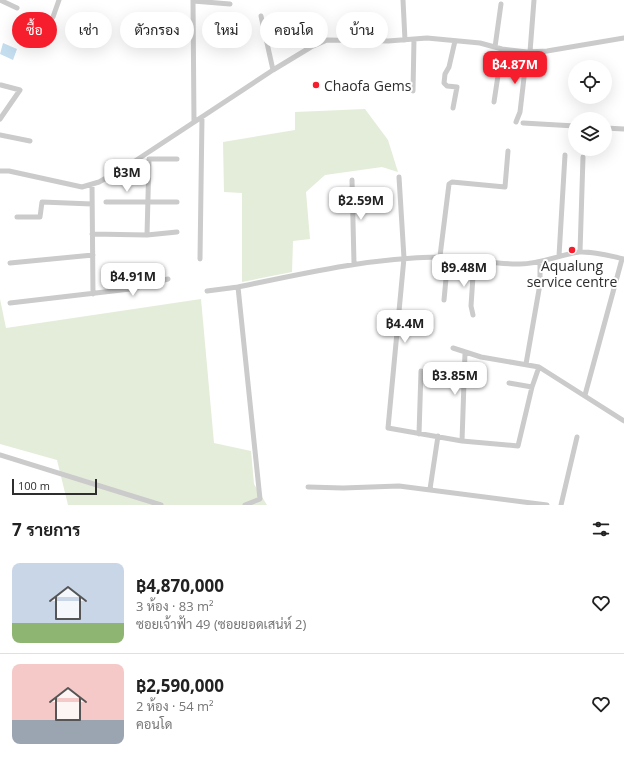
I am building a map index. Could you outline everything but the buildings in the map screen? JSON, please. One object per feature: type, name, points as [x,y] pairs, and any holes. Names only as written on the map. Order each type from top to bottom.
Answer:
[{"type":"street","points":[[0,0],[17,8]]},
{"type":"street","points":[[55,12],[60,0]]},
{"type":"street","points":[[403,0],[405,40]]},
{"type":"street","points":[[516,122],[520,112],[529,52],[534,0]]},
{"type":"street","points":[[194,122],[193,1],[230,4]]},
{"type":"street","points":[[495,46],[501,4]]},
{"type":"street","points":[[0,171],[9,171],[82,187],[99,182],[126,167],[273,70],[311,47],[327,40],[414,39],[480,42],[502,49],[529,52],[547,51],[624,38]]},
{"type":"street","points":[[413,91],[414,39]]},
{"type":"street","points":[[453,108],[457,87],[447,86],[444,83],[445,74],[449,67],[455,41]]},
{"type":"street","points":[[268,48],[273,70]]},
{"type":"street","points":[[494,102],[502,49]]},
{"type":"street","points":[[0,119],[20,90],[1,85]]},
{"type":"street","points":[[200,259],[202,117]]},
{"type":"street","points":[[523,123],[568,126]]},
{"type":"street","points":[[612,128],[624,129]]},
{"type":"street","points":[[0,135],[30,140]]},
{"type":"street","points":[[440,256],[449,184],[452,182],[505,187],[508,151]]},
{"type":"street","points":[[559,256],[565,155]]},
{"type":"street","points":[[580,252],[583,157]]},
{"type":"street","points":[[147,235],[149,159],[177,159]]},
{"type":"street","points":[[399,178],[404,258],[388,428],[462,440],[518,446],[532,387],[539,367]]},
{"type":"street","points":[[352,180],[354,263]]},
{"type":"street","points":[[92,184],[93,294]]},
{"type":"street","points":[[16,217],[40,217],[42,202],[92,204]]},
{"type":"street","points":[[106,202],[177,202]]},
{"type":"street","points":[[92,234],[147,235],[177,232]]},
{"type":"street","points":[[207,291],[238,287],[354,263],[404,258],[440,256],[474,261],[520,264],[540,262],[559,256],[580,252],[623,259],[585,395]]},
{"type":"street","points":[[10,263],[92,255]]},
{"type":"street","points":[[444,300],[448,257]]},
{"type":"street","points":[[473,315],[474,261]]},
{"type":"street","points":[[526,364],[540,284],[540,262]]},
{"type":"street","points":[[10,303],[130,289],[168,279]]},
{"type":"street","points":[[238,287],[260,499],[245,505]]},
{"type":"street","points":[[453,348],[465,353],[539,367],[624,421]]},
{"type":"street","points":[[462,440],[465,353]]},
{"type":"street","points":[[419,434],[422,371]]},
{"type":"street","points":[[509,383],[532,387]]},
{"type":"street","points":[[430,489],[438,436]]},
{"type":"street","points":[[560,505],[577,437]]},
{"type":"street","points":[[0,455],[161,505]]},
{"type":"street","points":[[308,487],[343,488],[399,486],[430,489],[505,502],[547,505]]},
{"type":"green space","points":[[365,109],[388,140],[398,172],[382,167],[325,175],[306,192],[310,239],[293,241],[292,272],[242,282],[242,193],[224,192],[223,142],[295,130],[295,112]]},
{"type":"green space","points":[[0,299],[6,328],[201,299],[214,443],[251,451],[254,484],[267,505],[68,505],[57,460],[0,444]]},
{"type":"water","points":[[3,43],[17,49],[13,60],[0,54]]},
{"type":"place","name":"Chaofa Gems","points":[[316,85]]},
{"type":"place","name":"Aqualung service centre","points":[[572,250]]}]
